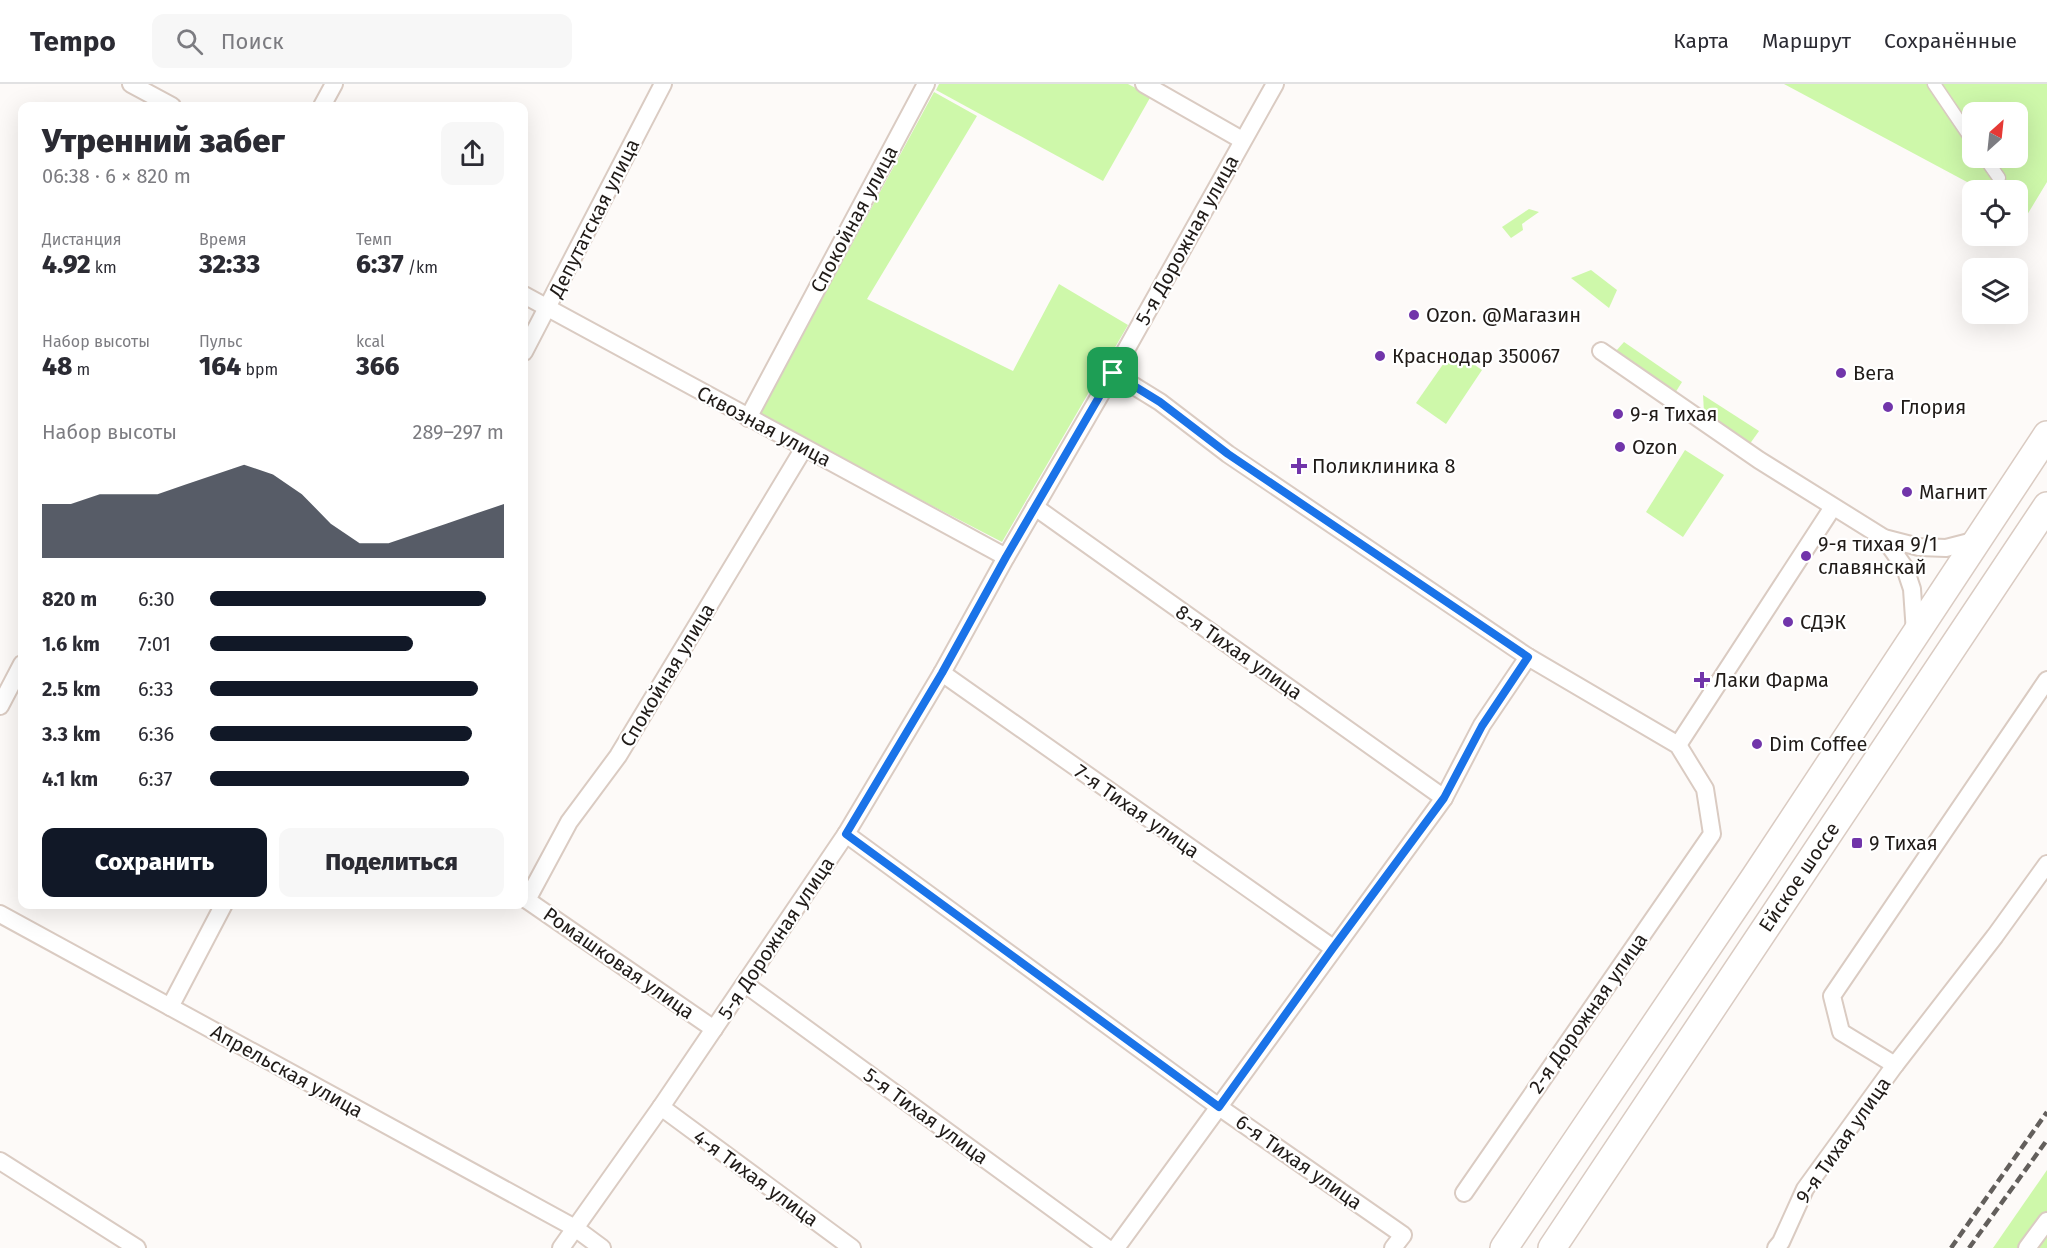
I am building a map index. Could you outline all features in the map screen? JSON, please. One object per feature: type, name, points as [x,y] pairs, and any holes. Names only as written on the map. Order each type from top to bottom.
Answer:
[{"type":"main road","points":[[1504,1248],[2047,435]]},
{"type":"main road","name":"Ейское шоссе","points":[[1552,1248],[2047,506]]},
{"type":"street","points":[[131,84],[165,102]]},
{"type":"street","points":[[324,102],[334,84]]},
{"type":"street","name":"Депутатская улица","points":[[528,345],[663,84]]},
{"type":"street","name":"Спокойная улица","points":[[748,418],[926,84]]},
{"type":"street","points":[[1144,84],[1242,140]]},
{"type":"street","name":"5-я Дорожная улица","points":[[561,1248],[661,1107],[846,834],[942,673],[1275,84]]},
{"type":"street","points":[[1934,84],[1962,125]]},
{"type":"street","points":[[1992,168],[1999,178]]},
{"type":"street","name":"Сквозная улица","points":[[528,297],[1006,557]]},
{"type":"street","points":[[1601,351],[1759,460],[1884,538],[1920,547],[1946,548],[1977,540]]},
{"type":"street","points":[[1113,373],[1160,402],[1228,454],[1528,657],[1678,745],[1833,507]]},
{"type":"street","name":"Спокойная улица","points":[[528,894],[569,822],[618,756],[804,448]]},
{"type":"street","name":"8-я Тихая улица","points":[[1035,507],[1444,798]]},
{"type":"street","points":[[1884,538],[1905,568],[1912,589],[1915,633]]},
{"type":"street","points":[[1116,1248],[1444,798],[1482,726],[1528,657]]},
{"type":"street","points":[[0,706],[18,672]]},
{"type":"street","name":"7-я Тихая улица","points":[[942,673],[1333,948]]},
{"type":"street","points":[[1896,1065],[1841,1032],[1832,996],[2047,680]]},
{"type":"street","name":"2-я Дорожная улица","points":[[1464,1193],[1712,834],[1705,789],[1678,745]]},
{"type":"street","name":"6-я Тихая улица","points":[[846,834],[1219,1107],[1398,1242]]},
{"type":"street","name":"9-я Тихая улица","points":[[1776,1248],[1781,1242],[1805,1189],[2047,864]]},
{"type":"street","name":"Ромашковая улица","points":[[528,901],[714,1029]]},
{"type":"street","points":[[170,1007],[221,909]]},
{"type":"street","name":"Апрельская улица","points":[[0,914],[574,1228],[602,1248]]},
{"type":"street","name":"5-я Тихая улица","points":[[745,984],[1107,1248]]},
{"type":"street","name":"4-я Тихая улица","points":[[661,1107],[852,1248]]},
{"type":"street","points":[[0,1161],[134,1247]]},
{"type":"street","points":[[2028,1248],[2047,1221]]},
{"type":"green space","points":[[939,84],[1128,84],[1151,96],[1103,181],[936,90]]},
{"type":"green space","points":[[1784,84],[2047,84],[2047,182],[2028,213],[2028,180],[1963,180]]},
{"type":"green space","points":[[934,92],[977,116],[867,299],[1013,371],[1059,284],[1128,325],[1002,542],[759,416]]},
{"type":"green space","points":[[1529,209],[1539,212],[1522,224],[1523,230],[1511,238],[1502,227]]},
{"type":"green space","points":[[1591,270],[1617,290],[1609,308],[1571,278]]},
{"type":"green space","points":[[1624,342],[1682,382],[1675,393],[1616,351]]},
{"type":"green space","points":[[1453,350],[1482,370],[1446,424],[1416,403]]},
{"type":"green space","points":[[1703,395],[1759,431],[1749,445],[1704,412]]},
{"type":"green space","points":[[1685,450],[1724,475],[1683,537],[1646,512]]},
{"type":"green space","points":[[2047,1170],[2047,1248],[1993,1248]]},
{"type":"railway","points":[[1951,1248],[2047,1112]]},
{"type":"railway","points":[[1969,1248],[2047,1140]]},
{"type":"place","name":"Ozon. @Магазин","points":[[1414,315]]},
{"type":"place","name":"Краснодар 350067","points":[[1380,356]]},
{"type":"place","name":"Вега","points":[[1841,373]]},
{"type":"place","name":"Глория","points":[[1888,407]]},
{"type":"place","name":"9-я Тихая","points":[[1618,414]]},
{"type":"place","name":"Ozon","points":[[1620,447]]},
{"type":"place","name":"Поликлиника 8","points":[[1299,466]]},
{"type":"place","name":"Магнит","points":[[1907,492]]},
{"type":"place","name":"9-я тихая 9/1 славянскай","points":[[1806,556]]},
{"type":"place","name":"СДЭК","points":[[1788,622]]},
{"type":"place","name":"Лаки Фарма","points":[[1702,680]]},
{"type":"place","name":"Dim Coffee","points":[[1757,744]]},
{"type":"place","name":"9 Тихая","points":[[1857,843]]},
{"type":"route","points":[[1113,373],[1160,402],[1228,454],[1528,657],[1482,726],[1444,798],[1219,1107],[846,834],[942,673],[1006,557],[1113,373]]}]
